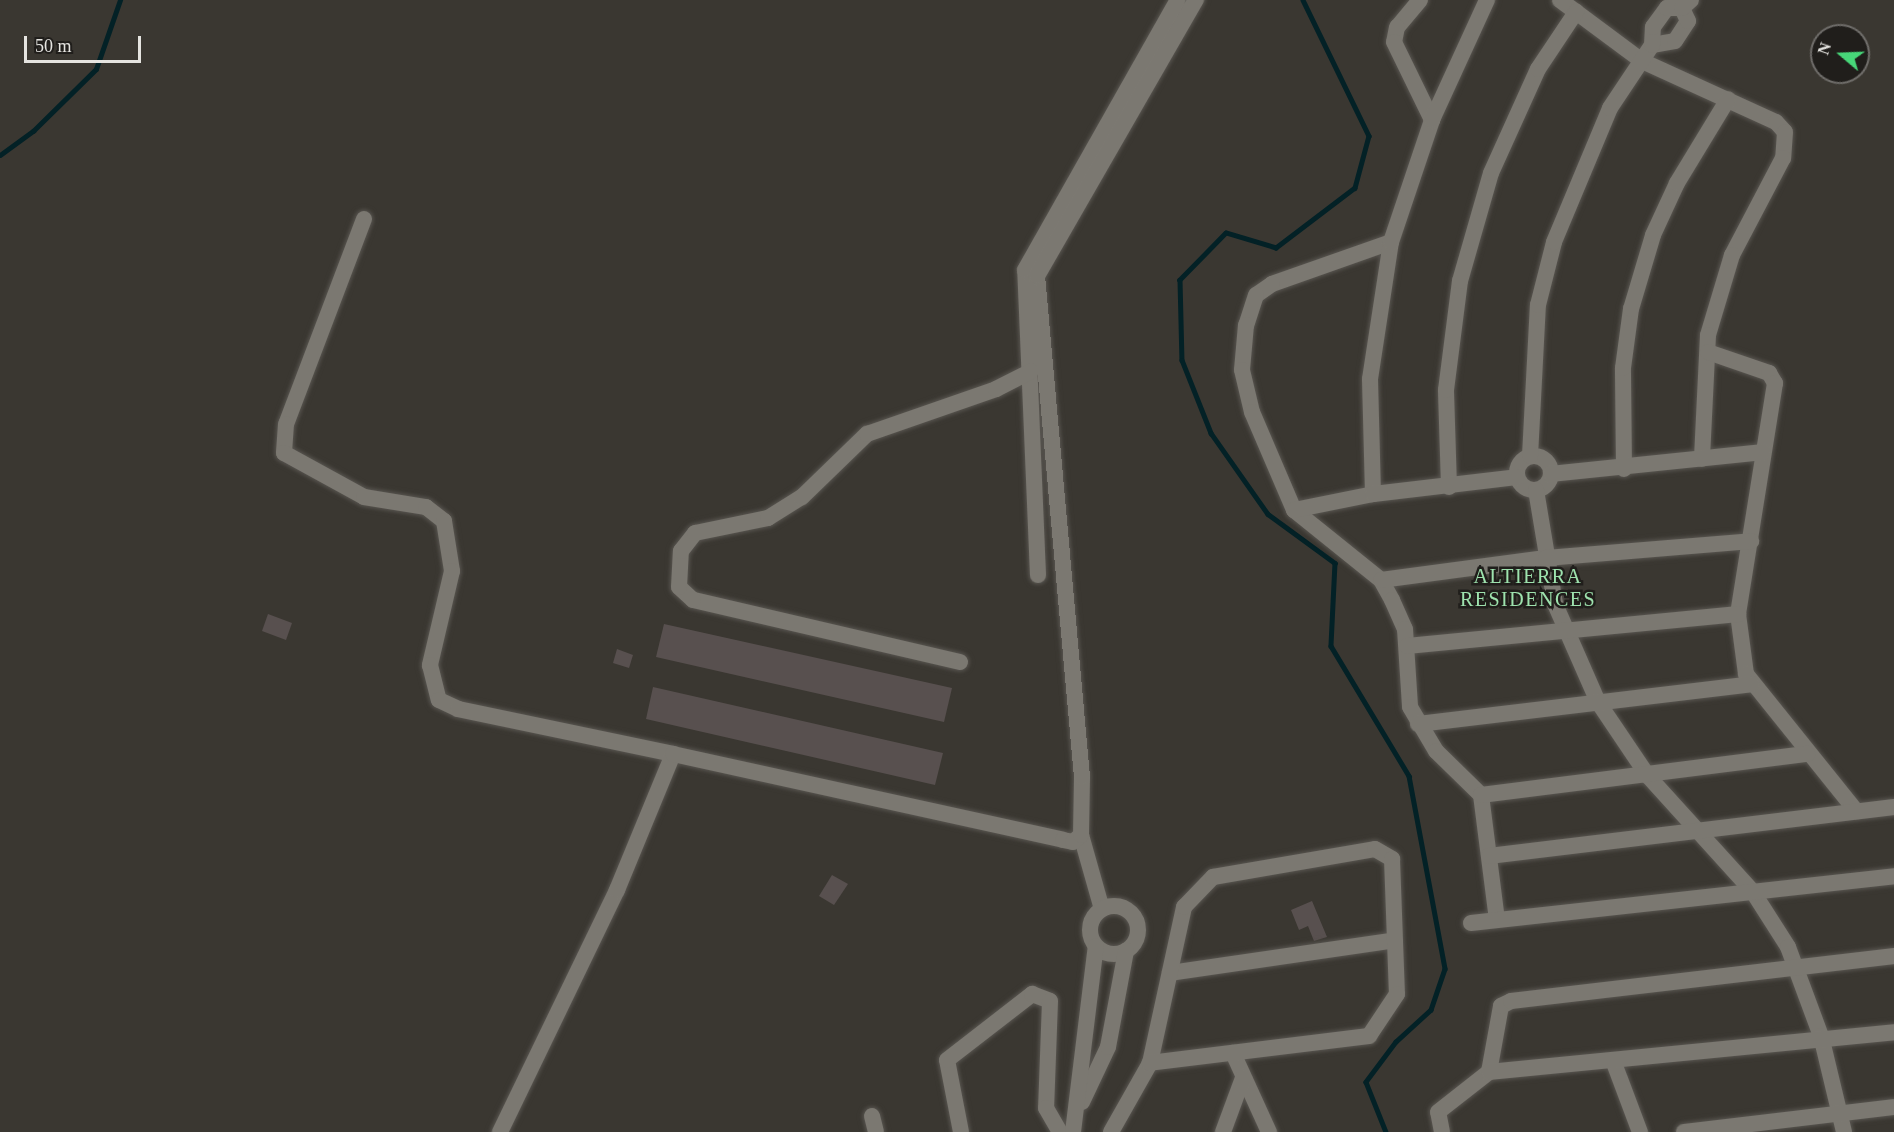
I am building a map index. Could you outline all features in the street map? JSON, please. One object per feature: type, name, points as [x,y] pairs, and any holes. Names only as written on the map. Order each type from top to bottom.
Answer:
[{"type":"street","points":[[1038,575],[1025,270],[1178,0]]},
{"type":"street","points":[[1102,909],[1080,835],[1082,777],[1037,276],[1196,0]]},
{"type":"street","points":[[1420,0],[1397,27],[1394,42],[1432,120]]},
{"type":"street","points":[[1373,494],[1370,379],[1391,242],[1432,120],[1487,0]]},
{"type":"street","points":[[1560,0],[1642,60],[1776,122],[1785,132],[1786,146],[1732,255],[1708,352],[1702,459]]},
{"type":"street","points":[[1530,456],[1538,305],[1554,242],[1610,108],[1653,45],[1653,27],[1667,8],[1687,4],[1688,21],[1674,40],[1653,45]]},
{"type":"street","points":[[1449,487],[1446,390],[1460,281],[1491,173],[1538,69],[1576,12]]},
{"type":"street","points":[[1624,469],[1623,368],[1632,309],[1653,235],[1677,183],[1728,99]]},
{"type":"street","points":[[364,219],[286,424],[284,453],[364,497],[426,507],[444,521],[452,571],[430,665],[439,700],[458,709],[1063,840],[1073,842],[1080,835]]},
{"type":"street","points":[[1391,242],[1272,284],[1256,296],[1246,325],[1242,370],[1252,412],[1294,510],[1381,580],[1407,646],[1407,686],[1418,724],[1481,795],[1497,920]]},
{"type":"street","points":[[1708,352],[1769,373],[1775,383],[1738,614],[1752,684],[1856,811]]},
{"type":"street","points":[[960,662],[693,600],[680,587],[681,551],[695,533],[768,519],[802,497],[867,434],[996,389],[1031,371]]},
{"type":"street","points":[[1536,490],[1551,474],[1624,469],[1763,452]]},
{"type":"street","points":[[1517,477],[1521,462],[1530,456],[1545,460],[1551,474]]},
{"type":"street","points":[[1294,510],[1373,494],[1449,487],[1517,477],[1536,490],[1546,558],[1567,632],[1598,702],[1648,776],[1753,892],[1796,969],[1822,1040],[1842,1113],[1844,1132]]},
{"type":"street","points":[[1381,580],[1546,558],[1750,541]]},
{"type":"street","points":[[1407,646],[1738,614]]},
{"type":"street","points":[[1418,724],[1752,684]]},
{"type":"street","points":[[500,1132],[617,890],[673,754]]},
{"type":"street","points":[[1481,795],[1648,776],[1807,754]]},
{"type":"street","points":[[1489,856],[1894,807]]},
{"type":"street","points":[[1111,1132],[1150,1063],[1184,907],[1213,877],[1375,849],[1392,860],[1397,994],[1369,1036],[1150,1063]]},
{"type":"street","points":[[1471,923],[1894,876]]},
{"type":"street","points":[[1073,1132],[1096,946],[1090,926],[1102,909],[1112,906],[1132,913],[1138,934],[1126,951],[1108,1047],[1077,1111]]},
{"type":"street","points":[[1170,973],[1395,940]]},
{"type":"street","points":[[1096,946],[1116,954],[1126,951]]},
{"type":"street","points":[[1489,1072],[1501,1006],[1511,1001],[1894,956]]},
{"type":"street","points":[[962,1132],[947,1060],[1032,994],[1050,1002],[1046,1108],[1060,1132]]},
{"type":"street","points":[[1442,1132],[1438,1112],[1489,1072],[1614,1063],[1894,1032]]},
{"type":"street","points":[[1233,1053],[1269,1132]]},
{"type":"street","points":[[1614,1063],[1640,1132]]},
{"type":"street","points":[[1223,1132],[1243,1078]]},
{"type":"street","points":[[1684,1132],[1894,1107]]},
{"type":"building","points":[[268,614],[292,623],[286,640],[262,631]]},
{"type":"building","points":[[664,624],[952,688],[944,722],[656,657]]},
{"type":"building","points":[[617,649],[633,655],[629,668],[613,663]]},
{"type":"building","points":[[653,687],[943,753],[935,785],[646,719]]},
{"type":"building","points":[[832,875],[848,884],[834,905],[819,896]]},
{"type":"building","points":[[1312,901],[1327,937],[1314,941],[1308,926],[1299,930],[1291,910]]},
{"type":"waterway","points":[[0,155],[33,131],[96,69],[120,0]]},
{"type":"waterway","points":[[1303,0],[1369,136],[1355,188],[1276,248],[1226,233],[1180,280],[1182,360],[1211,433],[1268,514],[1335,563],[1331,646],[1409,776],[1445,969],[1431,1010],[1396,1042],[1366,1082],[1386,1132]]},
{"type":"district","name":"ALTIERRA RESIDENCES","points":[[1528,588]]}]
